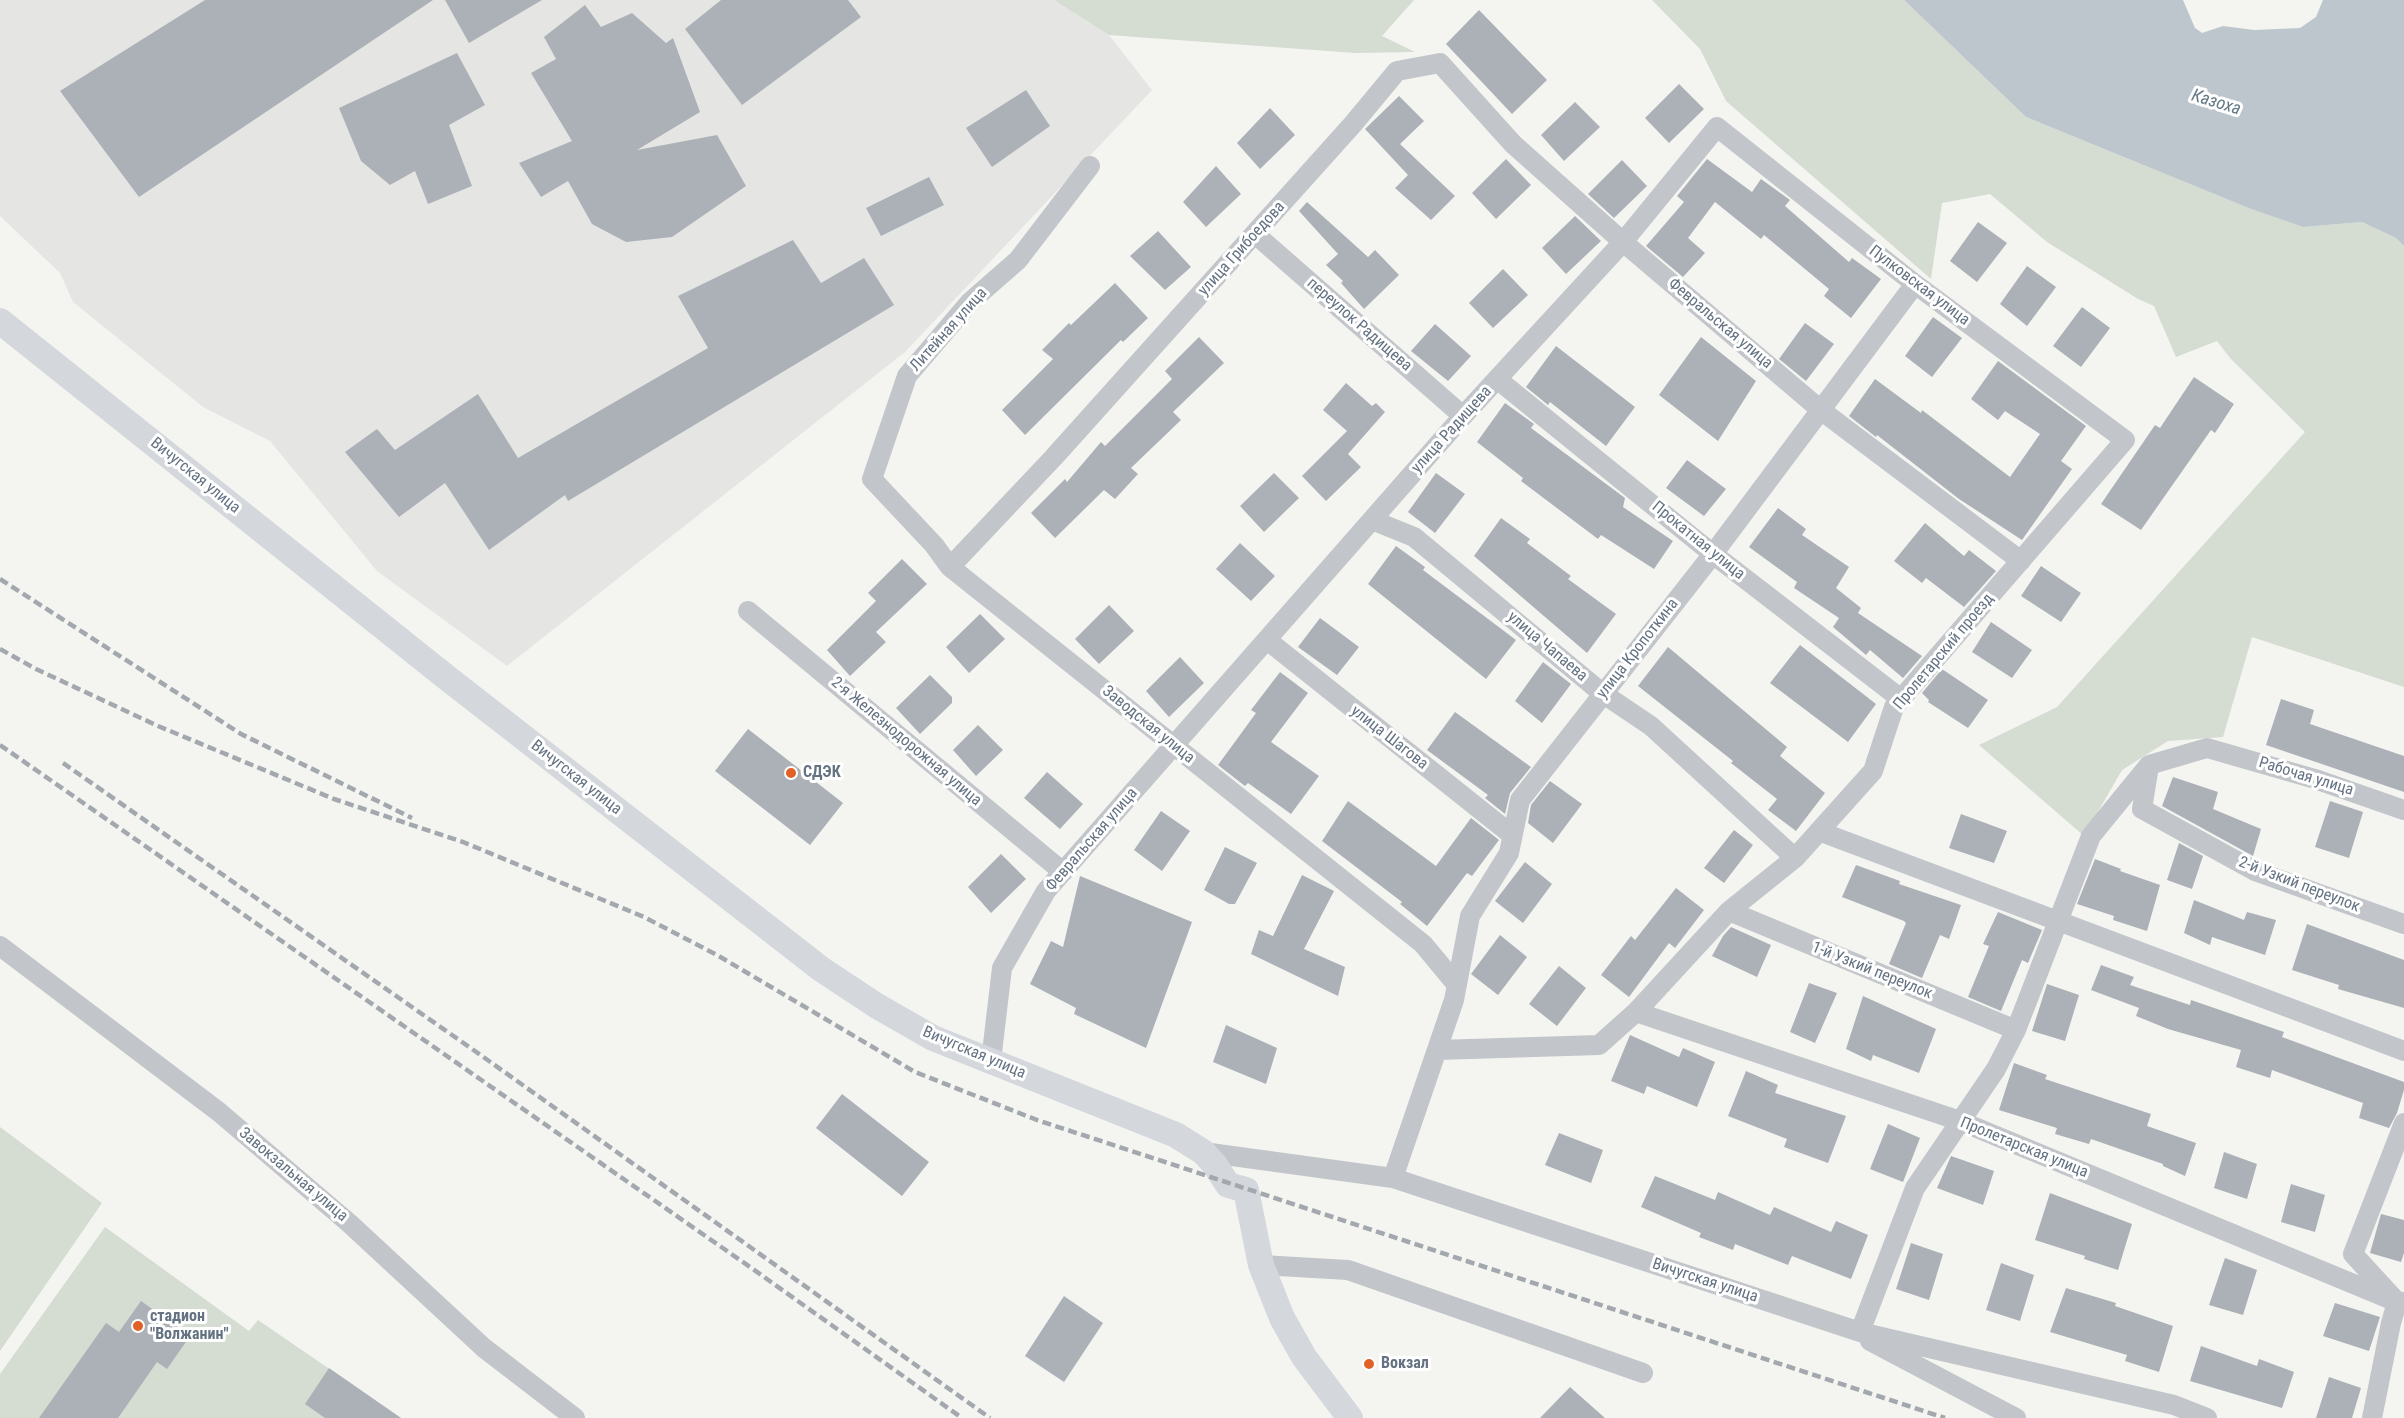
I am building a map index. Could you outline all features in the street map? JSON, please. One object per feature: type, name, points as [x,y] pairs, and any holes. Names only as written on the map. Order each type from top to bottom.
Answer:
[{"type":"main road","name":"Вичугская улица","points":[[0,321],[465,692],[821,969],[876,1006],[933,1038],[1176,1135],[1203,1152],[1228,1185],[1246,1190],[1261,1265],[1282,1318],[1304,1357],[1350,1418]]},
{"type":"street","name":"улица Грибоедова","points":[[950,567],[1054,457],[1255,234],[1353,124],[1396,71],[1440,63]]},
{"type":"street","name":"Февральская улица","points":[[1440,63],[1513,144],[1623,242],[1822,411],[2021,561]]},
{"type":"street","name":"улица Радищева","points":[[1180,739],[1463,416],[1623,242],[1717,127]]},
{"type":"street","name":"Пулковская улица","points":[[1717,127],[1915,284],[2125,440]]},
{"type":"street","name":"Литейная улица","points":[[950,567],[934,545],[872,478],[903,386],[907,376],[970,302],[1018,260],[1090,166]]},
{"type":"street","name":"переулок Радищева","points":[[1255,234],[1463,416]]},
{"type":"street","name":"улица Кропоткина","points":[[1393,1178],[1457,985],[1470,916],[1509,853],[1520,800],[1713,554],[1915,284]]},
{"type":"street","name":"Прокатная улица","points":[[1497,379],[1713,554],[1901,699]]},
{"type":"street","name":"Пролетарский проезд","points":[[1437,1050],[1599,1045],[1636,1012],[1729,911],[1795,858],[1821,832],[1873,771],[1894,707],[2125,440]]},
{"type":"street","name":"улица Чапаева","points":[[1372,520],[1414,537],[1602,693],[1651,726],[1795,858]]},
{"type":"street","name":"Заводская улица","points":[[950,567],[1180,739],[1423,944],[1457,985]]},
{"type":"street","name":"2-я Железнодорожная улица","points":[[748,611],[1063,872]]},
{"type":"street","name":"улица Шагова","points":[[1267,640],[1512,835]]},
{"type":"street","name":"Февральская улица","points":[[991,1061],[1002,968],[1046,891],[1180,739]]},
{"type":"street","name":"Рабочая улица","points":[[2149,765],[2207,747],[2315,779],[2404,810]]},
{"type":"street","points":[[1860,1332],[1915,1188],[1996,1069],[2016,1030],[2056,921],[2091,836],[2149,765]]},
{"type":"street","name":"2-й Узкий переулок","points":[[2149,765],[2142,808],[2255,871],[2404,924]]},
{"type":"street","points":[[1821,832],[2404,1051]]},
{"type":"street","name":"1-й Узкий переулок","points":[[1729,911],[2016,1030]]},
{"type":"street","name":"Завокзальная улица","points":[[0,946],[219,1113],[349,1223],[484,1348],[575,1418]]},
{"type":"street","name":"Пролетарская улица","points":[[1636,1012],[1960,1121],[2401,1302]]},
{"type":"street","points":[[2372,1418],[2391,1323],[2401,1302],[2353,1254],[2404,1123]]},
{"type":"street","name":"Вичугская улица","points":[[1203,1152],[1393,1178],[1860,1332],[2174,1405],[2207,1418]]},
{"type":"street","points":[[1261,1265],[1348,1270],[1643,1373]]},
{"type":"street","points":[[1837,1324],[2016,1418]]},
{"type":"shaded area","points":[[0,0],[1054,0],[1109,35],[1152,90],[905,352],[507,666],[377,571],[270,441],[203,407],[73,302],[60,273],[0,216]]},
{"type":"shaded area","points":[[1054,0],[1414,0],[1382,36],[1415,52],[1355,53],[1109,35]]},
{"type":"shaded area","points":[[1652,0],[1904,0],[2026,117],[2251,209],[2303,227],[2362,222],[2396,238],[2404,246],[2404,687],[2252,637],[2223,737],[2168,741],[2122,770],[2084,836],[1979,745],[2057,707],[2305,432],[2230,358],[2217,341],[2176,357],[2154,306],[2138,299],[2047,242],[1990,194],[1942,203],[1931,279],[1726,101],[1700,49]]},
{"type":"shaded area","points":[[0,1127],[102,1203],[0,1351]]},
{"type":"shaded area","name":"стадион \"Волжанин\"","points":[[105,1227],[249,1331],[258,1320],[401,1418],[0,1418],[0,1374]]},
{"type":"water","name":"Казоха","points":[[1904,0],[2183,0],[2195,28],[2202,33],[2223,26],[2254,30],[2300,28],[2316,17],[2323,0],[2404,0],[2404,246],[2396,238],[2362,222],[2303,227],[2251,209],[2026,117]]},
{"type":"building","points":[[205,0],[433,0],[139,197],[60,91]]},
{"type":"building","points":[[445,0],[542,0],[469,43]]},
{"type":"building","points":[[721,0],[848,0],[861,17],[742,105],[685,29]]},
{"type":"building","points":[[585,5],[601,27],[632,13],[666,43],[673,38],[700,112],[637,150],[717,135],[746,186],[672,237],[626,242],[592,224],[568,181],[541,197],[519,163],[572,141],[531,73],[556,59],[544,37]]},
{"type":"building","points":[[1479,10],[1547,80],[1512,114],[1446,44]]},
{"type":"building","points":[[457,53],[485,105],[449,125],[472,186],[428,204],[415,171],[390,185],[361,161],[339,108]]},
{"type":"building","points":[[1679,84],[1704,109],[1669,143],[1645,118]]},
{"type":"building","points":[[1026,90],[1050,126],[992,167],[966,128]]},
{"type":"building","points":[[1399,96],[1424,121],[1400,144],[1455,196],[1431,220],[1395,188],[1408,175],[1365,129]]},
{"type":"building","points":[[1575,102],[1600,127],[1564,161],[1541,135]]},
{"type":"building","points":[[1270,108],[1295,135],[1260,169],[1237,143]]},
{"type":"building","points":[[1506,159],[1531,185],[1496,219],[1472,193]]},
{"type":"building","points":[[1707,159],[1752,192],[1761,179],[1790,200],[1785,206],[1849,262],[1852,258],[1881,279],[1851,318],[1824,296],[1829,289],[1764,235],[1761,239],[1715,202],[1688,238],[1705,253],[1683,277],[1646,246],[1684,202],[1677,196]]},
{"type":"building","points":[[1622,160],[1647,186],[1614,218],[1588,194]]},
{"type":"building","points":[[1216,166],[1241,194],[1206,227],[1183,202]]},
{"type":"building","points":[[929,177],[944,205],[881,236],[866,208]]},
{"type":"building","points":[[1307,202],[1368,257],[1375,250],[1399,275],[1364,309],[1341,283],[1343,281],[1326,265],[1338,254],[1299,211]]},
{"type":"building","points":[[1575,216],[1601,241],[1566,274],[1542,248]]},
{"type":"building","points":[[1978,222],[2007,243],[1977,282],[1950,261]]},
{"type":"building","points":[[1158,231],[1191,267],[1165,290],[1130,256]]},
{"type":"building","points":[[793,240],[821,283],[864,258],[894,305],[568,501],[565,495],[489,550],[445,483],[399,517],[345,452],[377,429],[395,450],[478,394],[518,458],[708,348],[678,296]]},
{"type":"building","points":[[2027,266],[2056,287],[2027,326],[2000,304]]},
{"type":"building","points":[[1503,269],[1528,295],[1493,328],[1469,303]]},
{"type":"building","points":[[1115,283],[1148,318],[1123,342],[1121,340],[1025,435],[1002,410],[1053,359],[1042,350]]},
{"type":"building","points":[[2082,307],[2110,328],[2081,367],[2053,346]]},
{"type":"building","points":[[1933,317],[1962,338],[1932,377],[1905,356]]},
{"type":"building","points":[[1805,323],[1834,344],[1806,381],[1779,359]]},
{"type":"building","points":[[1435,324],[1471,356],[1448,381],[1411,351]]},
{"type":"building","points":[[1199,337],[1224,363],[1173,412],[1181,420],[1131,468],[1138,474],[1115,499],[1104,490],[1055,538],[1031,513],[1065,479],[1067,482],[1101,442],[1105,446],[1172,379],[1165,371]]},
{"type":"building","points":[[1701,337],[1756,381],[1718,441],[1659,395]]},
{"type":"building","points":[[1556,346],[1635,407],[1606,446],[1550,402],[1548,405],[1526,387]]},
{"type":"building","points":[[1998,361],[2086,426],[2061,461],[2072,469],[2022,540],[1959,499],[1849,416],[1875,379],[1921,413],[1922,410],[2010,477],[2040,434],[2005,411],[1998,420],[1971,399]]},
{"type":"building","points":[[2194,377],[2234,404],[2215,433],[2211,430],[2141,530],[2101,504],[2155,425],[2160,428]]},
{"type":"building","points":[[1346,383],[1372,406],[1376,403],[1385,412],[1348,454],[1361,467],[1326,501],[1302,476],[1347,431],[1323,410]]},
{"type":"building","points":[[1505,403],[1534,424],[1531,428],[1625,498],[1623,507],[1673,541],[1654,569],[1601,535],[1598,539],[1521,481],[1523,478],[1477,442]]},
{"type":"building","points":[[1687,460],[1726,489],[1704,516],[1666,488]]},
{"type":"building","points":[[1274,473],[1299,498],[1264,532],[1240,506]]},
{"type":"building","points":[[1436,473],[1465,494],[1435,533],[1408,512]]},
{"type":"building","points":[[1778,508],[1806,529],[1802,535],[1849,567],[1836,588],[1861,608],[1858,613],[1922,656],[1903,678],[1870,650],[1866,655],[1833,627],[1839,618],[1794,588],[1797,582],[1749,547]]},
{"type":"building","points":[[1501,518],[1530,539],[1527,543],[1571,576],[1568,579],[1616,614],[1587,653],[1474,556]]},
{"type":"building","points":[[1925,523],[1964,556],[1969,550],[1996,571],[1964,607],[1926,578],[1922,583],[1894,561]]},
{"type":"building","points":[[1240,543],[1275,576],[1251,601],[1216,569]]},
{"type":"building","points":[[1396,546],[1425,567],[1423,570],[1516,640],[1486,679],[1368,584]]},
{"type":"building","points":[[902,559],[927,584],[876,632],[886,642],[850,676],[827,650],[876,601],[868,593]]},
{"type":"building","points":[[2041,566],[2081,593],[2061,622],[2021,596]]},
{"type":"building","points":[[1109,605],[1134,631],[1099,664],[1075,639]]},
{"type":"building","points":[[980,614],[1005,639],[969,673],[946,647]]},
{"type":"building","points":[[1320,618],[1359,647],[1337,675],[1298,647]]},
{"type":"building","points":[[1991,622],[2032,650],[2012,678],[1972,652]]},
{"type":"building","points":[[1800,645],[1876,704],[1848,742],[1770,683]]},
{"type":"building","points":[[1668,647],[1787,747],[1780,756],[1825,793],[1796,831],[1768,810],[1777,799],[1638,686]]},
{"type":"building","points":[[1180,657],[1204,683],[1169,717],[1146,691]]},
{"type":"building","points":[[1543,662],[1571,684],[1542,723],[1515,701]]},
{"type":"building","points":[[1942,669],[1988,700],[1968,728],[1928,702],[1929,700],[1922,693]]},
{"type":"building","points":[[1280,672],[1308,693],[1271,742],[1319,776],[1291,814],[1248,783],[1245,786],[1218,765],[1256,713],[1251,710]]},
{"type":"building","points":[[930,675],[952,697],[952,703],[920,734],[896,708]]},
{"type":"building","points":[[2281,699],[2314,710],[2310,724],[2404,756],[2404,792],[2266,745]]},
{"type":"building","points":[[1455,712],[1531,767],[1510,793],[1505,814],[1485,798],[1488,795],[1427,750]]},
{"type":"building","points":[[978,725],[1003,750],[976,776],[953,750]]},
{"type":"building","points":[[748,729],[843,803],[810,845],[715,771]]},
{"type":"building","points":[[1047,772],[1083,804],[1060,829],[1024,798]]},
{"type":"building","points":[[2173,777],[2218,792],[2213,809],[2261,829],[2253,856],[2162,806]]},
{"type":"building","points":[[1550,781],[1582,804],[1553,843],[1528,823],[1531,805]]},
{"type":"building","points":[[1348,801],[1436,866],[1471,818],[1499,840],[1472,876],[1467,873],[1427,926],[1400,904],[1402,902],[1322,841]]},
{"type":"building","points":[[2330,801],[2363,812],[2349,858],[2315,847]]},
{"type":"building","points":[[1161,811],[1190,831],[1162,871],[1134,850]]},
{"type":"building","points":[[1961,814],[2007,831],[1994,863],[1949,848]]},
{"type":"building","points":[[1734,830],[1753,845],[1724,883],[1704,868]]},
{"type":"building","points":[[2179,843],[2203,856],[2192,889],[2167,880]]},
{"type":"building","points":[[1225,847],[1257,863],[1235,904],[1229,904],[1204,890]]},
{"type":"building","points":[[1001,854],[1026,879],[991,913],[968,887]]},
{"type":"building","points":[[2095,859],[2121,869],[2120,871],[2160,885],[2147,931],[2113,920],[2114,916],[2077,904]]},
{"type":"building","points":[[1525,862],[1552,884],[1523,923],[1495,901]]},
{"type":"building","points":[[1856,865],[1900,881],[1899,884],[1961,905],[1949,939],[1940,935],[1922,978],[1889,964],[1906,923],[1842,897]]},
{"type":"building","points":[[1302,875],[1334,891],[1304,949],[1345,967],[1338,996],[1251,954],[1259,930],[1273,936]]},
{"type":"building","points":[[1080,876],[1192,922],[1146,1048],[1074,1014],[1076,1008],[1030,984],[1051,941],[1063,947]]},
{"type":"building","points":[[1676,888],[1704,910],[1675,948],[1669,943],[1629,997],[1601,975],[1631,936],[1635,940]]},
{"type":"building","points":[[2194,900],[2244,920],[2247,912],[2276,920],[2265,955],[2212,937],[2210,945],[2184,933]]},
{"type":"building","points":[[1998,912],[2042,930],[2028,963],[2022,960],[2001,1011],[1968,997],[1989,946],[1983,944]]},
{"type":"building","points":[[2307,924],[2404,960],[2404,1008],[2338,989],[2339,985],[2292,970]]},
{"type":"building","points":[[1731,927],[1771,945],[1757,977],[1712,956]]},
{"type":"building","points":[[1500,935],[1527,957],[1498,995],[1471,974]]},
{"type":"building","points":[[2101,965],[2134,977],[2130,985],[2190,1005],[2191,1000],[2284,1032],[2282,1037],[2404,1082],[2397,1113],[2389,1128],[2359,1118],[2363,1103],[2272,1070],[2270,1078],[2236,1067],[2241,1050],[2168,1029],[2136,1016],[2139,1008],[2091,990]]},
{"type":"building","points":[[1559,966],[1586,988],[1557,1026],[1529,1004]]},
{"type":"building","points":[[1809,983],[1837,993],[1815,1043],[1790,1032]]},
{"type":"building","points":[[2047,984],[2079,995],[2065,1041],[2032,1031]]},
{"type":"building","points":[[1863,996],[1936,1029],[1919,1073],[1873,1055],[1871,1061],[1846,1049]]},
{"type":"building","points":[[1226,1025],[1277,1048],[1266,1084],[1213,1062]]},
{"type":"building","points":[[1630,1035],[1679,1057],[1683,1048],[1715,1062],[1697,1107],[1647,1086],[1644,1094],[1611,1081]]},
{"type":"building","points":[[2014,1063],[2047,1075],[2045,1079],[2151,1114],[2147,1126],[2196,1143],[2185,1176],[2163,1164],[2091,1139],[2089,1144],[2055,1134],[2057,1128],[1999,1110]]},
{"type":"building","points":[[1746,1071],[1778,1085],[1775,1093],[1846,1116],[1828,1163],[1784,1147],[1787,1139],[1728,1116]]},
{"type":"building","points":[[842,1094],[929,1162],[902,1196],[816,1128]]},
{"type":"building","points":[[1888,1124],[1920,1138],[1903,1182],[1870,1169]]},
{"type":"building","points":[[1559,1133],[1603,1150],[1591,1183],[1545,1165]]},
{"type":"building","points":[[2224,1152],[2257,1164],[2247,1199],[2214,1188]]},
{"type":"building","points":[[1951,1156],[1994,1171],[1983,1205],[1937,1188]]},
{"type":"building","points":[[1655,1176],[1715,1200],[1718,1192],[1770,1215],[1774,1207],[1831,1232],[1836,1221],[1868,1235],[1851,1279],[1792,1256],[1788,1265],[1735,1244],[1733,1250],[1699,1237],[1701,1233],[1641,1207]]},
{"type":"building","points":[[2291,1184],[2325,1195],[2315,1232],[2281,1222]]},
{"type":"building","points":[[2050,1193],[2132,1224],[2118,1270],[2084,1259],[2085,1256],[2035,1240]]},
{"type":"building","points":[[2381,1214],[2404,1220],[2404,1253],[2401,1262],[2370,1253]]},
{"type":"building","points":[[1911,1243],[1943,1254],[1929,1300],[1896,1289]]},
{"type":"building","points":[[2225,1258],[2257,1270],[2243,1315],[2209,1305]]},
{"type":"building","points":[[2001,1263],[2034,1275],[2020,1321],[1986,1310]]},
{"type":"building","points":[[2066,1288],[2116,1303],[2115,1306],[2173,1326],[2159,1372],[2125,1361],[2127,1355],[2050,1332]]},
{"type":"building","points":[[1064,1296],[1103,1323],[1064,1382],[1025,1356]]},
{"type":"building","points":[[141,1301],[190,1336],[167,1369],[157,1362],[118,1418],[39,1418],[106,1323],[119,1332]]},
{"type":"building","points":[[2335,1303],[2380,1317],[2369,1351],[2323,1336]]},
{"type":"building","points":[[2201,1346],[2257,1366],[2259,1359],[2294,1372],[2282,1408],[2190,1381]]},
{"type":"building","points":[[329,1368],[401,1418],[325,1418],[305,1404]]},
{"type":"building","points":[[2329,1377],[2361,1388],[2352,1418],[2316,1418]]},
{"type":"building","points":[[1570,1387],[1605,1418],[1540,1418]]},
{"type":"railway","points":[[0,579],[241,734],[412,818]]},
{"type":"railway","points":[[0,649],[36,669],[158,726],[334,799],[463,842],[644,917],[717,955],[915,1072],[1037,1120],[1945,1418]]},
{"type":"railway","points":[[0,745],[750,1267],[962,1418]]},
{"type":"railway","points":[[63,763],[482,1056],[990,1418]]},
{"type":"place","name":"СДЭК","points":[[791,773]]},
{"type":"place","name":"стадион \"Волжанин\"","points":[[138,1326]]},
{"type":"place","name":"Вокзал","points":[[1369,1364]]}]
